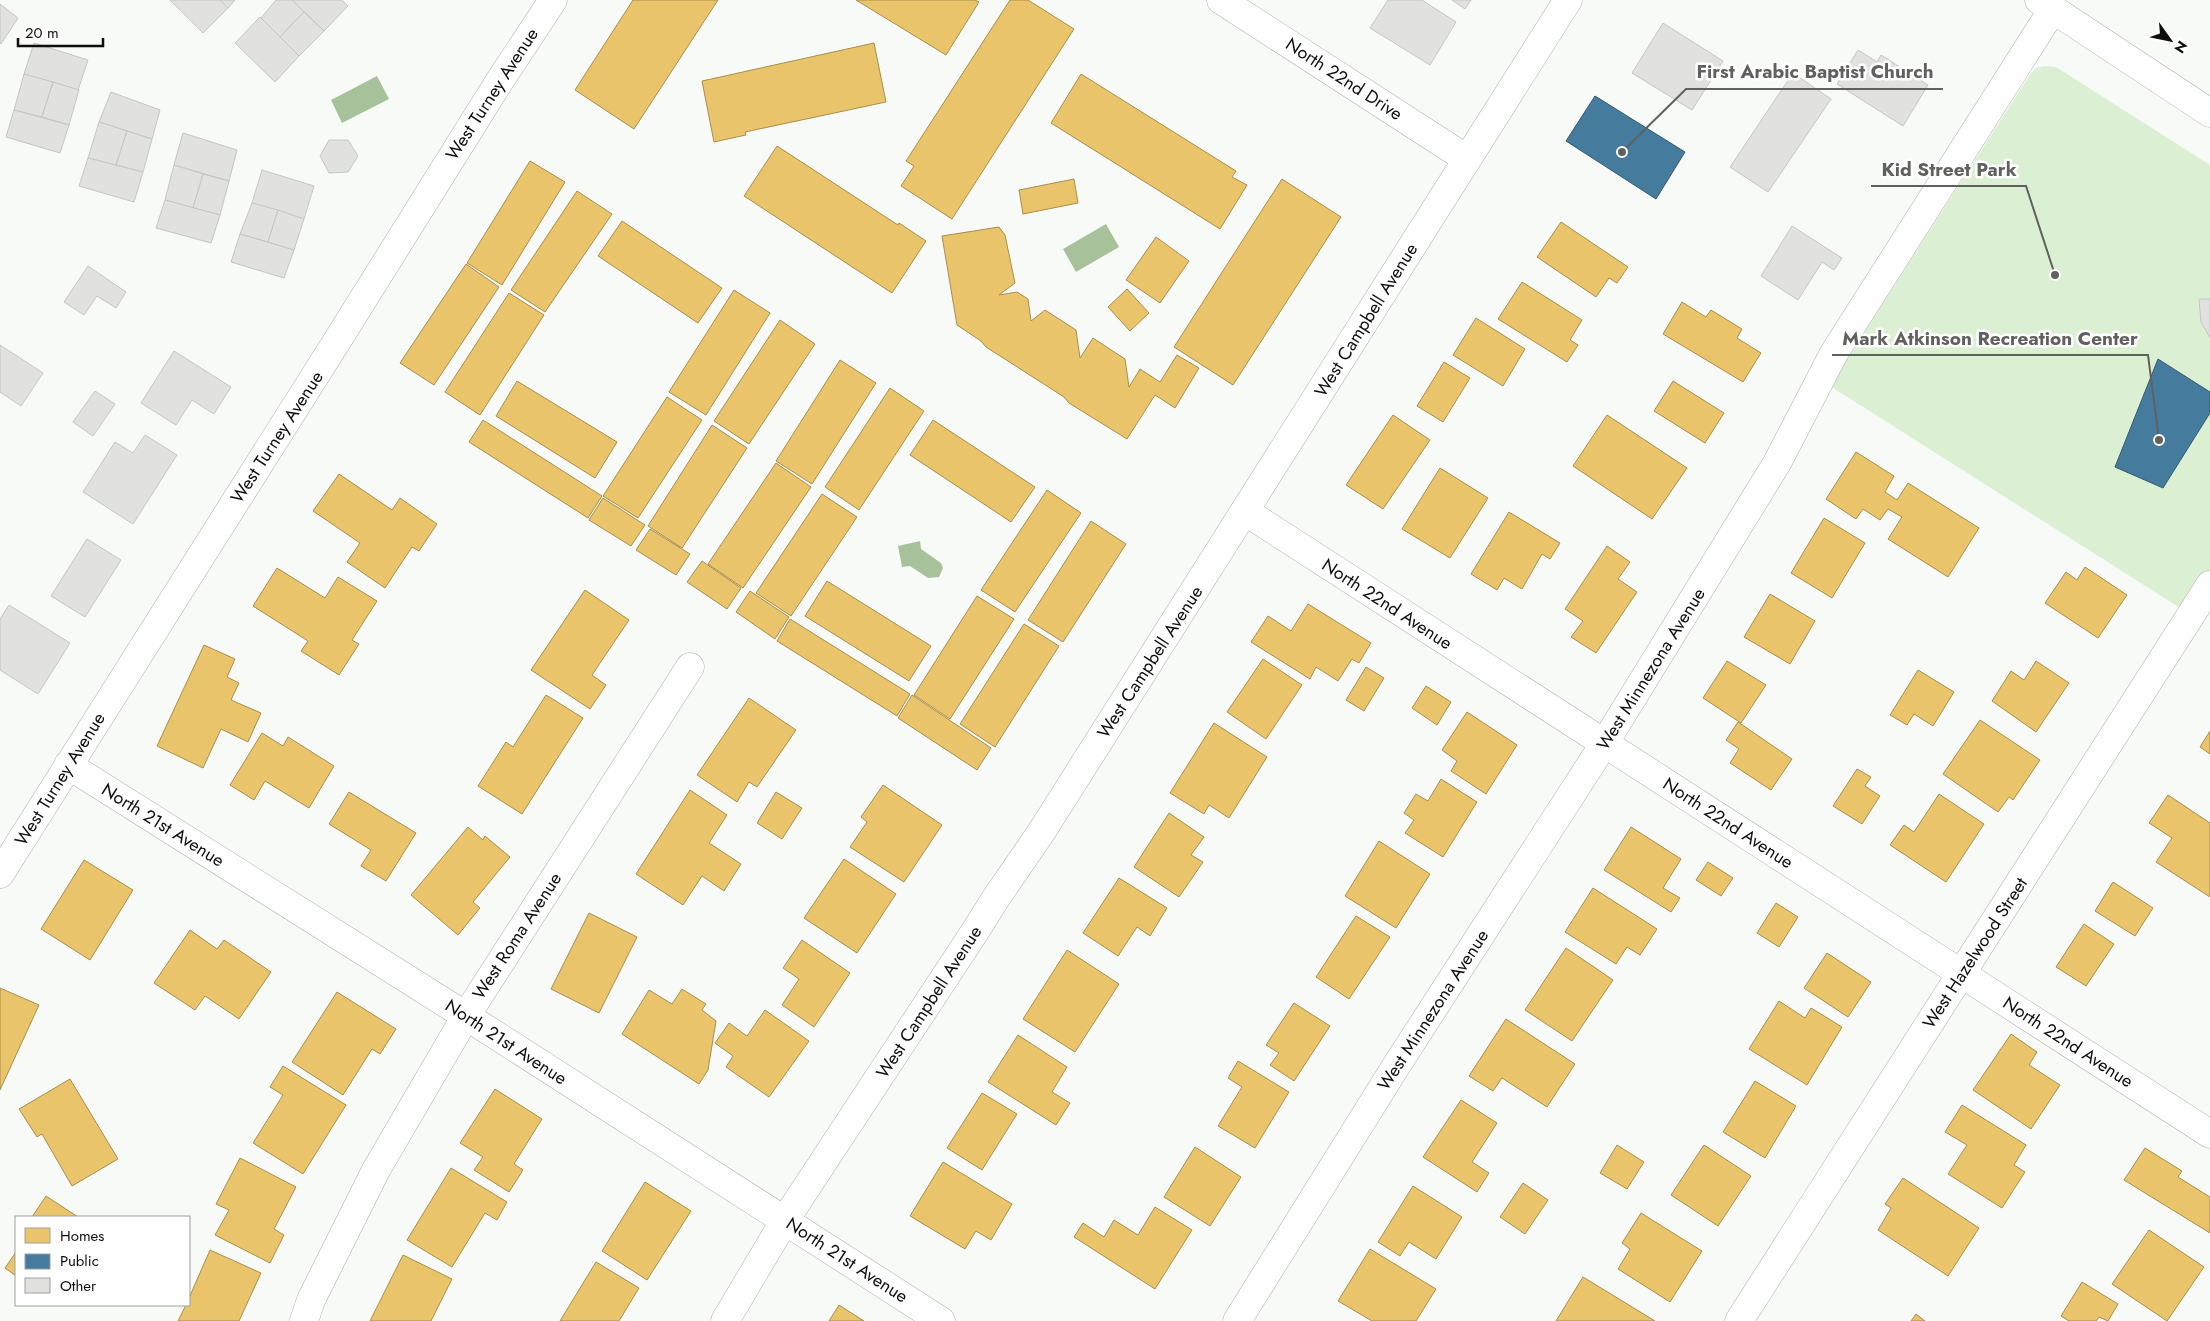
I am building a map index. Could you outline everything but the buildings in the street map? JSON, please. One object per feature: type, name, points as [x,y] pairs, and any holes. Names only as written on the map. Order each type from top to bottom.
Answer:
[{"type":"street","name":"West Turney Avenue","points":[[0,874],[333,349],[499,82],[553,0]]},
{"type":"street","name":"North 22nd Drive","points":[[1221,0],[1467,159]]},
{"type":"street","name":"West Campbell Avenue","points":[[725,1321],[785,1220],[1042,831],[1246,512],[1568,0]]},
{"type":"street","points":[[2046,5],[2210,113]]},
{"type":"street","name":"West Minnezona Avenue","points":[[1237,1321],[1398,1064],[1604,744],[1777,463],[1834,353],[2046,5]]},
{"type":"street","name":"North 22nd Avenue","points":[[1246,512],[2210,1134]]},
{"type":"street","name":"West Hazelwood Street","points":[[1739,1321],[2210,585]]},
{"type":"street","name":"West Roma Avenue","points":[[304,1321],[311,1300],[376,1170],[466,1016],[690,667]]},
{"type":"street","name":"North 21st Avenue","points":[[68,765],[466,1016],[941,1321]]},
{"type":"shaded area","points":[[2044,66],[2056,67],[2210,165],[2210,578],[2188,613],[1830,386],[2029,76],[2036,68]]},
{"type":"shaded area","points":[[377,76],[389,99],[342,123],[331,100]]},
{"type":"shaded area","points":[[1106,224],[1119,247],[1076,272],[1063,249]]},
{"type":"shaded area","points":[[920,541],[921,549],[941,563],[943,568],[939,577],[928,578],[910,566],[902,567],[898,546]]},
{"type":"place","name":"First Arabic Baptist Church","points":[[1622,152]]},
{"type":"place","name":"Kid Street Park","points":[[2055,275]]},
{"type":"place","name":"Mark Atkinson Recreation Center","points":[[2159,440]]}]
